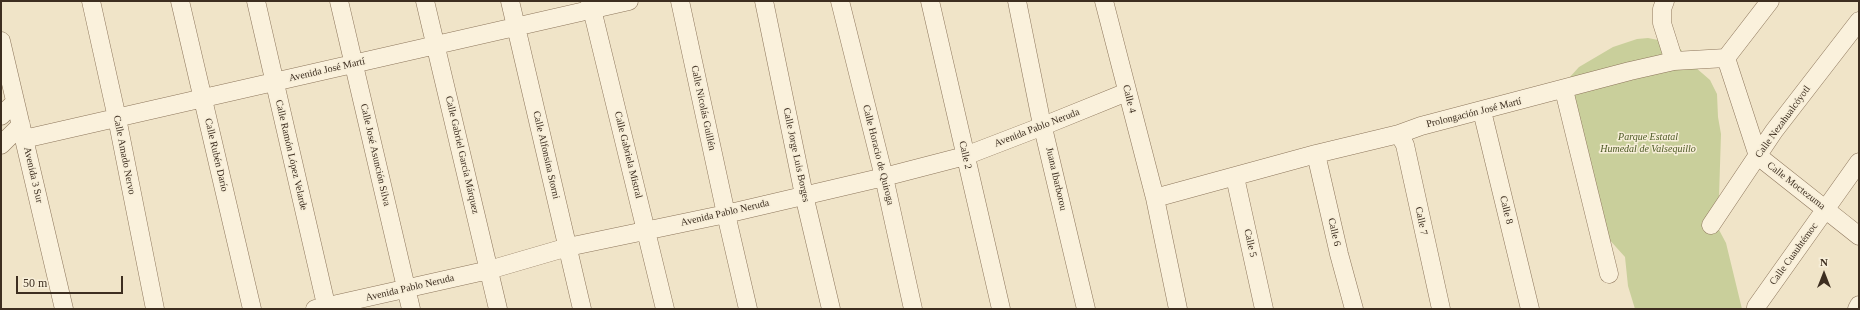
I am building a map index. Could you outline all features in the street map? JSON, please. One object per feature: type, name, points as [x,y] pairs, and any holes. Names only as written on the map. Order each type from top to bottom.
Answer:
[{"type":"street","name":"Calle Amado Nervo","points":[[91,1],[117,118],[155,309]]},
{"type":"street","name":"Calle Rubén Darío","points":[[180,1],[252,309]]},
{"type":"street","name":"Calle Ramón López Velarde","points":[[256,1],[323,308]]},
{"type":"street","name":"Calle José Asunción Silva","points":[[339,1],[411,309]]},
{"type":"street","name":"Calle Gabriel García Márquez","points":[[425,1],[498,309]]},
{"type":"street","name":"Calle Alfonsina Storni","points":[[510,1],[582,309]]},
{"type":"street","name":"Avenida José Martí","points":[[23,132],[117,118],[516,27],[591,5],[629,1]]},
{"type":"street","name":"Calle Nicolás Guillén","points":[[680,1],[748,309]]},
{"type":"street","name":"Calle Jorge Luis Borges","points":[[764,1],[804,195],[831,309]]},
{"type":"street","name":"Calle Horacio de Quiroga","points":[[840,1],[884,177],[913,309]]},
{"type":"street","name":"Calle 2","points":[[930,1],[1001,309]]},
{"type":"street","name":"Juana Ibarborou","points":[[1017,1],[1043,126],[1086,309]]},
{"type":"street","points":[[1665,1],[1662,9],[1662,24],[1674,61]]},
{"type":"street","points":[[1726,58],[1770,1]]},
{"type":"street","name":"Calle 4","points":[[1110,2],[1127,92],[1154,198],[1178,309]]},
{"type":"street","name":"Calle Gabriela Mistral","points":[[591,5],[665,309]]},
{"type":"street","name":"Calle Nezahualcóyotl","points":[[1711,225],[1774,130],[1859,21]]},
{"type":"street","name":"Avenida 3 Sur","points":[[1,41],[64,309]]},
{"type":"street","name":"Prolongación José Martí","points":[[1154,198],[1316,154],[1399,134],[1421,126],[1564,90],[1630,71],[1674,61],[1726,58]]},
{"type":"street","name":"Calle Moctezuma","points":[[1726,58],[1758,156],[1859,236]]},
{"type":"street","points":[[1564,90],[1609,274]]},
{"type":"street","name":"Avenida Pablo Neruda","points":[[323,308],[489,270],[568,248],[726,214],[884,177],[965,156],[1127,92]]},
{"type":"street","points":[[1,116],[15,102]]},
{"type":"street","name":"Calle 8","points":[[1482,111],[1530,309]]},
{"type":"street","points":[[1,145],[23,132]]},
{"type":"street","name":"Calle 7","points":[[1399,134],[1405,145],[1441,309]]},
{"type":"street","name":"Calle 6","points":[[1316,154],[1339,254],[1354,309]]},
{"type":"street","name":"Calle Cuauhtémoc","points":[[1756,307],[1859,162]]},
{"type":"street","name":"Calle 5","points":[[1235,177],[1264,309]]},
{"type":"street","points":[[1857,309],[1859,305]]},
{"type":"green space","name":"Parque Estatal Humedal de Valsequillo","points":[[1648,38],[1668,42],[1678,46],[1695,67],[1710,80],[1717,94],[1718,117],[1721,134],[1718,228],[1726,243],[1742,309],[1635,309],[1628,286],[1625,257],[1607,237],[1569,78],[1579,67],[1613,47],[1637,39]]}]
